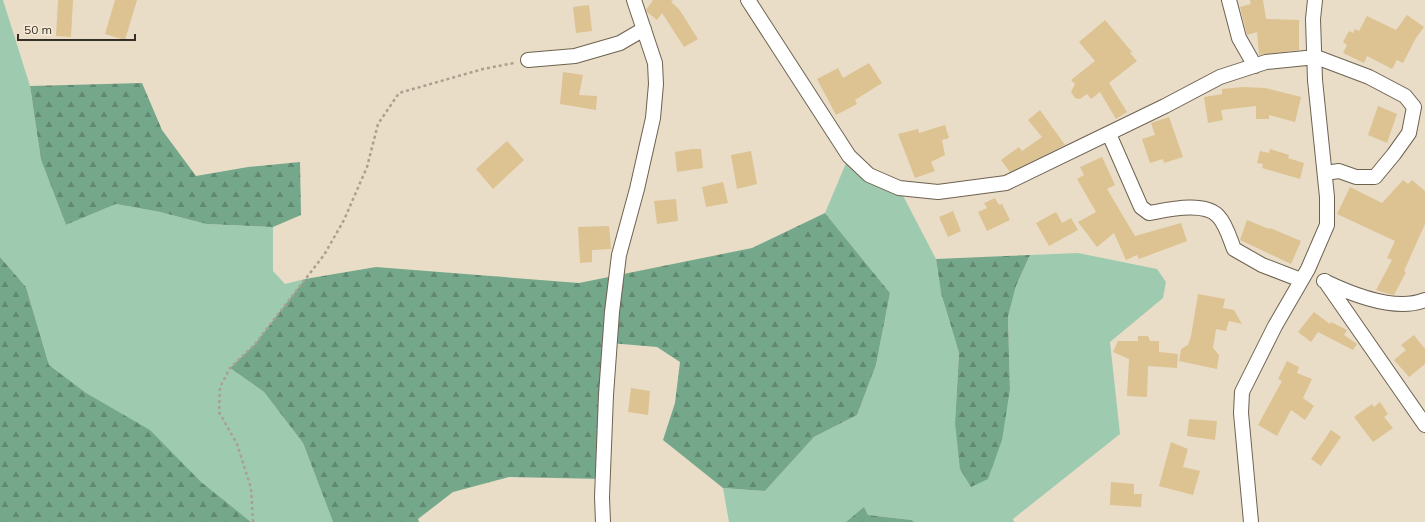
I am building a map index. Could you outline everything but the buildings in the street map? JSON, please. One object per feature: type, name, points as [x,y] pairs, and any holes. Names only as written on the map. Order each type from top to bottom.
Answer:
[{"type":"street","points":[[603,522],[602,497],[606,395],[612,312],[619,255],[638,189],[653,118],[656,84],[655,63],[634,0]]},
{"type":"street","points":[[748,0],[849,156],[869,175],[899,188],[938,192],[1006,184],[1109,134],[1220,77],[1266,62],[1316,57],[1369,77],[1405,96],[1414,107],[1408,133],[1394,154],[1375,177],[1356,177],[1339,171],[1325,173]]},
{"type":"street","points":[[1229,0],[1239,38],[1255,66]]},
{"type":"street","points":[[1251,522],[1241,413],[1242,392],[1274,326],[1305,275],[1326,225],[1325,173],[1316,80],[1313,19],[1315,0]]},
{"type":"street","points":[[528,60],[575,56],[620,43],[644,29]]},
{"type":"street","points":[[1109,134],[1141,207],[1149,213],[1182,208],[1205,210],[1218,215],[1228,232],[1234,249],[1262,264],[1325,281],[1376,300],[1401,304],[1425,300]]},
{"type":"street","points":[[1325,281],[1425,425]]},
{"type":"path","points":[[253,522],[251,488],[242,458],[237,444],[219,412],[220,387],[230,368],[255,344],[324,255],[344,220],[367,167],[378,124],[399,93],[483,69],[528,60]]},
{"type":"green space","points":[[0,0],[3,0],[30,86],[41,160],[66,225],[116,204],[160,212],[206,224],[273,227],[273,271],[285,284],[305,279],[255,344],[230,368],[264,392],[303,443],[333,522],[251,522],[49,365],[26,287],[0,257]]},
{"type":"green space","points":[[142,83],[162,130],[196,176],[248,167],[300,162],[301,215],[273,227],[206,224],[160,212],[116,204],[66,225],[41,160],[30,86]]},
{"type":"green space","points":[[849,156],[899,188],[936,259],[941,293],[959,353],[955,423],[1010,389],[1008,317],[1016,286],[1030,255],[1078,253],[1157,269],[1166,282],[1163,298],[1110,342],[1120,434],[1013,519],[1014,522],[914,522],[912,520],[868,515],[864,508],[846,522],[729,522],[723,488],[765,491],[814,437],[857,415],[876,365],[890,293],[825,213]]},
{"type":"green space","points":[[825,213],[890,293],[876,365],[857,415],[814,437],[765,491],[723,488],[663,440],[675,403],[680,362],[657,347],[610,343],[603,479],[509,477],[453,492],[418,519],[419,522],[333,522],[303,443],[264,392],[230,368],[255,344],[305,279],[376,267],[579,283],[752,248]]},
{"type":"green space","points":[[1030,255],[1016,286],[1008,317],[1010,389],[1002,440],[988,479],[971,487],[960,469],[955,423],[959,353],[941,293],[936,259]]},
{"type":"green space","points":[[0,257],[26,287],[49,365],[86,393],[150,430],[201,482],[251,522],[0,522]]},
{"type":"green space","points":[[864,507],[868,515],[912,520],[914,522],[846,522]]}]
